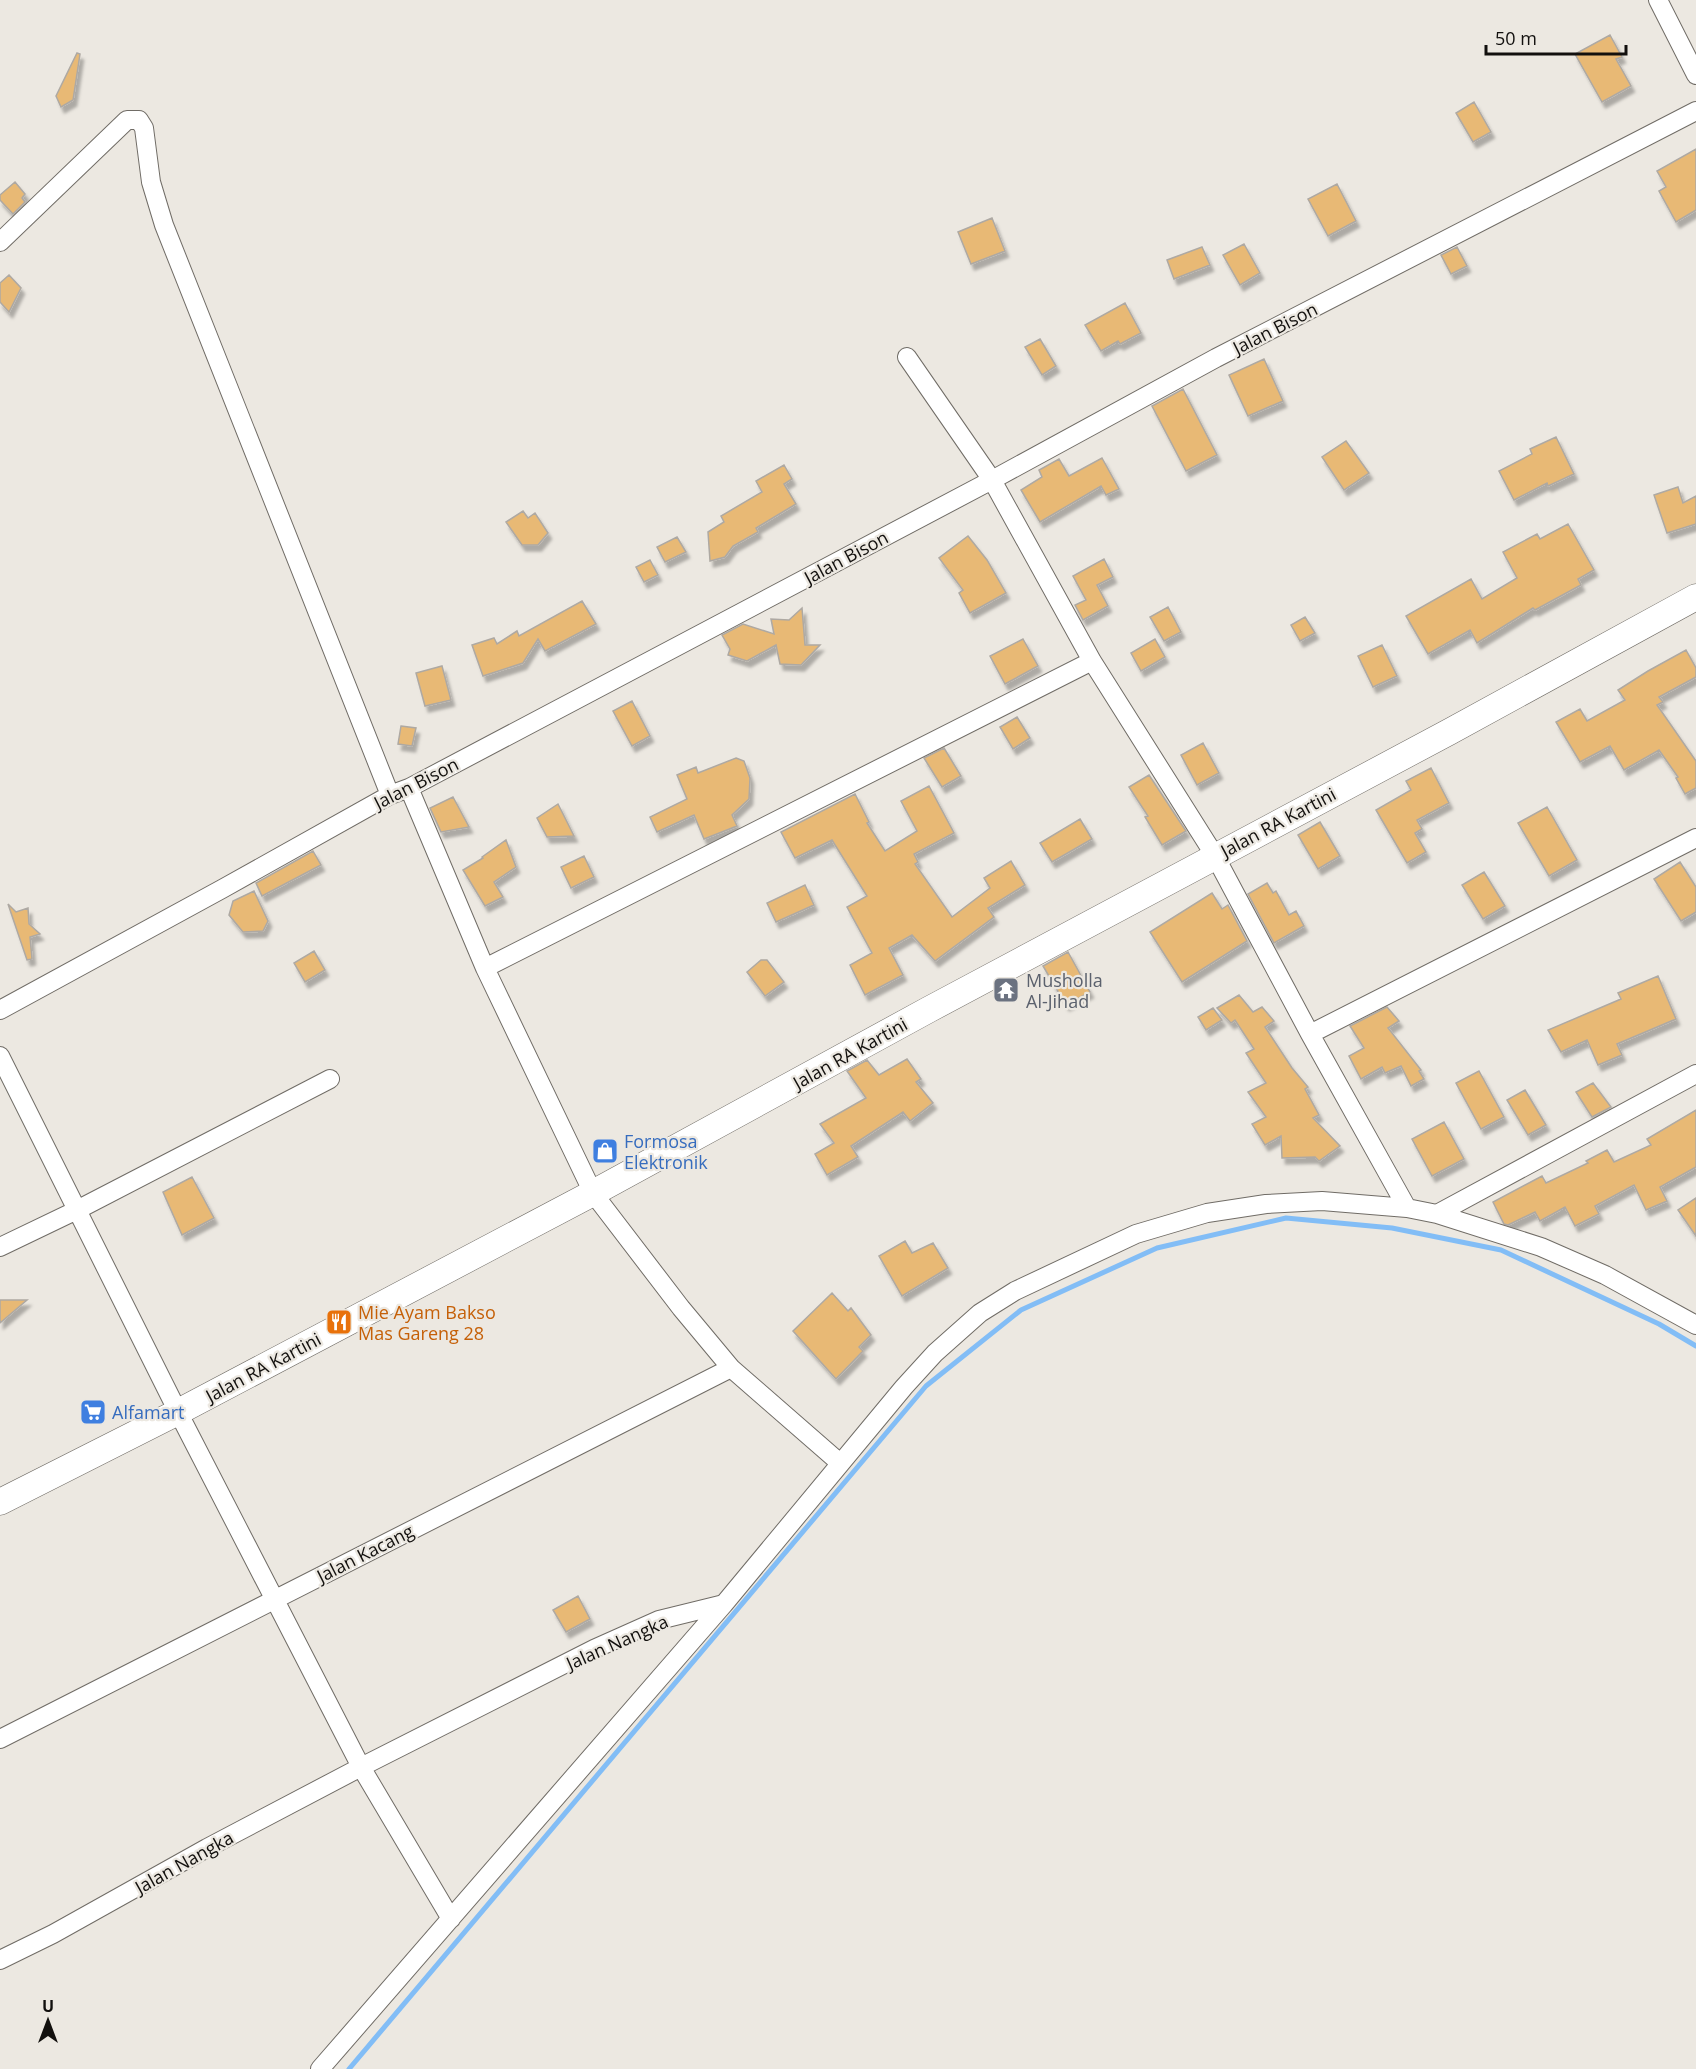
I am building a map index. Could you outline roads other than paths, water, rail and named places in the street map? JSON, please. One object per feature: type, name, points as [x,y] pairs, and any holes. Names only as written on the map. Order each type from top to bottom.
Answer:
[{"type":"main road","name":"Jalan RA Kartini","points":[[0,1502],[178,1412],[593,1193],[1696,597]]},
{"type":"street","points":[[1658,0],[1696,75]]},
{"type":"street","name":"Jalan Bison","points":[[0,1010],[390,795],[409,788],[992,480],[1216,358],[1696,111]]},
{"type":"street","points":[[0,242],[127,120],[139,120],[144,128],[151,182],[164,225],[390,795]]},
{"type":"street","points":[[907,357],[992,480],[1092,661],[1215,856],[1407,1209]]},
{"type":"street","points":[[485,968],[1092,661]]},
{"type":"street","points":[[409,788],[485,968],[593,1193],[681,1308],[731,1368],[840,1463]]},
{"type":"street","points":[[1310,1034],[1696,838]]},
{"type":"street","points":[[0,1056],[178,1412],[361,1767],[451,1919]]},
{"type":"street","points":[[1437,1214],[1696,1074]]},
{"type":"street","points":[[0,1247],[330,1079]]},
{"type":"street","points":[[724,1604],[840,1463],[935,1353],[980,1313],[1015,1291],[1136,1234],[1207,1213],[1266,1204],[1322,1201],[1437,1214],[1541,1247],[1605,1275],[1693,1319]]},
{"type":"street","name":"Jalan Kacang","points":[[0,1739],[731,1368]]},
{"type":"street","name":"Jalan Nangka","points":[[0,1960],[53,1934],[207,1848],[361,1767],[627,1635],[659,1620],[724,1604]]},
{"type":"street","name":"Jalan Nangka","points":[[320,2069],[724,1604]]},
{"type":"waterway","points":[[349,2069],[926,1386],[1021,1310],[1157,1248],[1286,1218],[1392,1228],[1501,1250],[1659,1324],[1696,1346]]},
{"type":"place","name":"Musholla Al-Jihad","points":[[1006,990]]},
{"type":"place","name":"Formosa Elektronik","points":[[605,1151]]},
{"type":"place","name":"Mie Ayam Bakso Mas Gareng 28","points":[[339,1322]]},
{"type":"place","name":"Alfamart","points":[[93,1412]]}]
